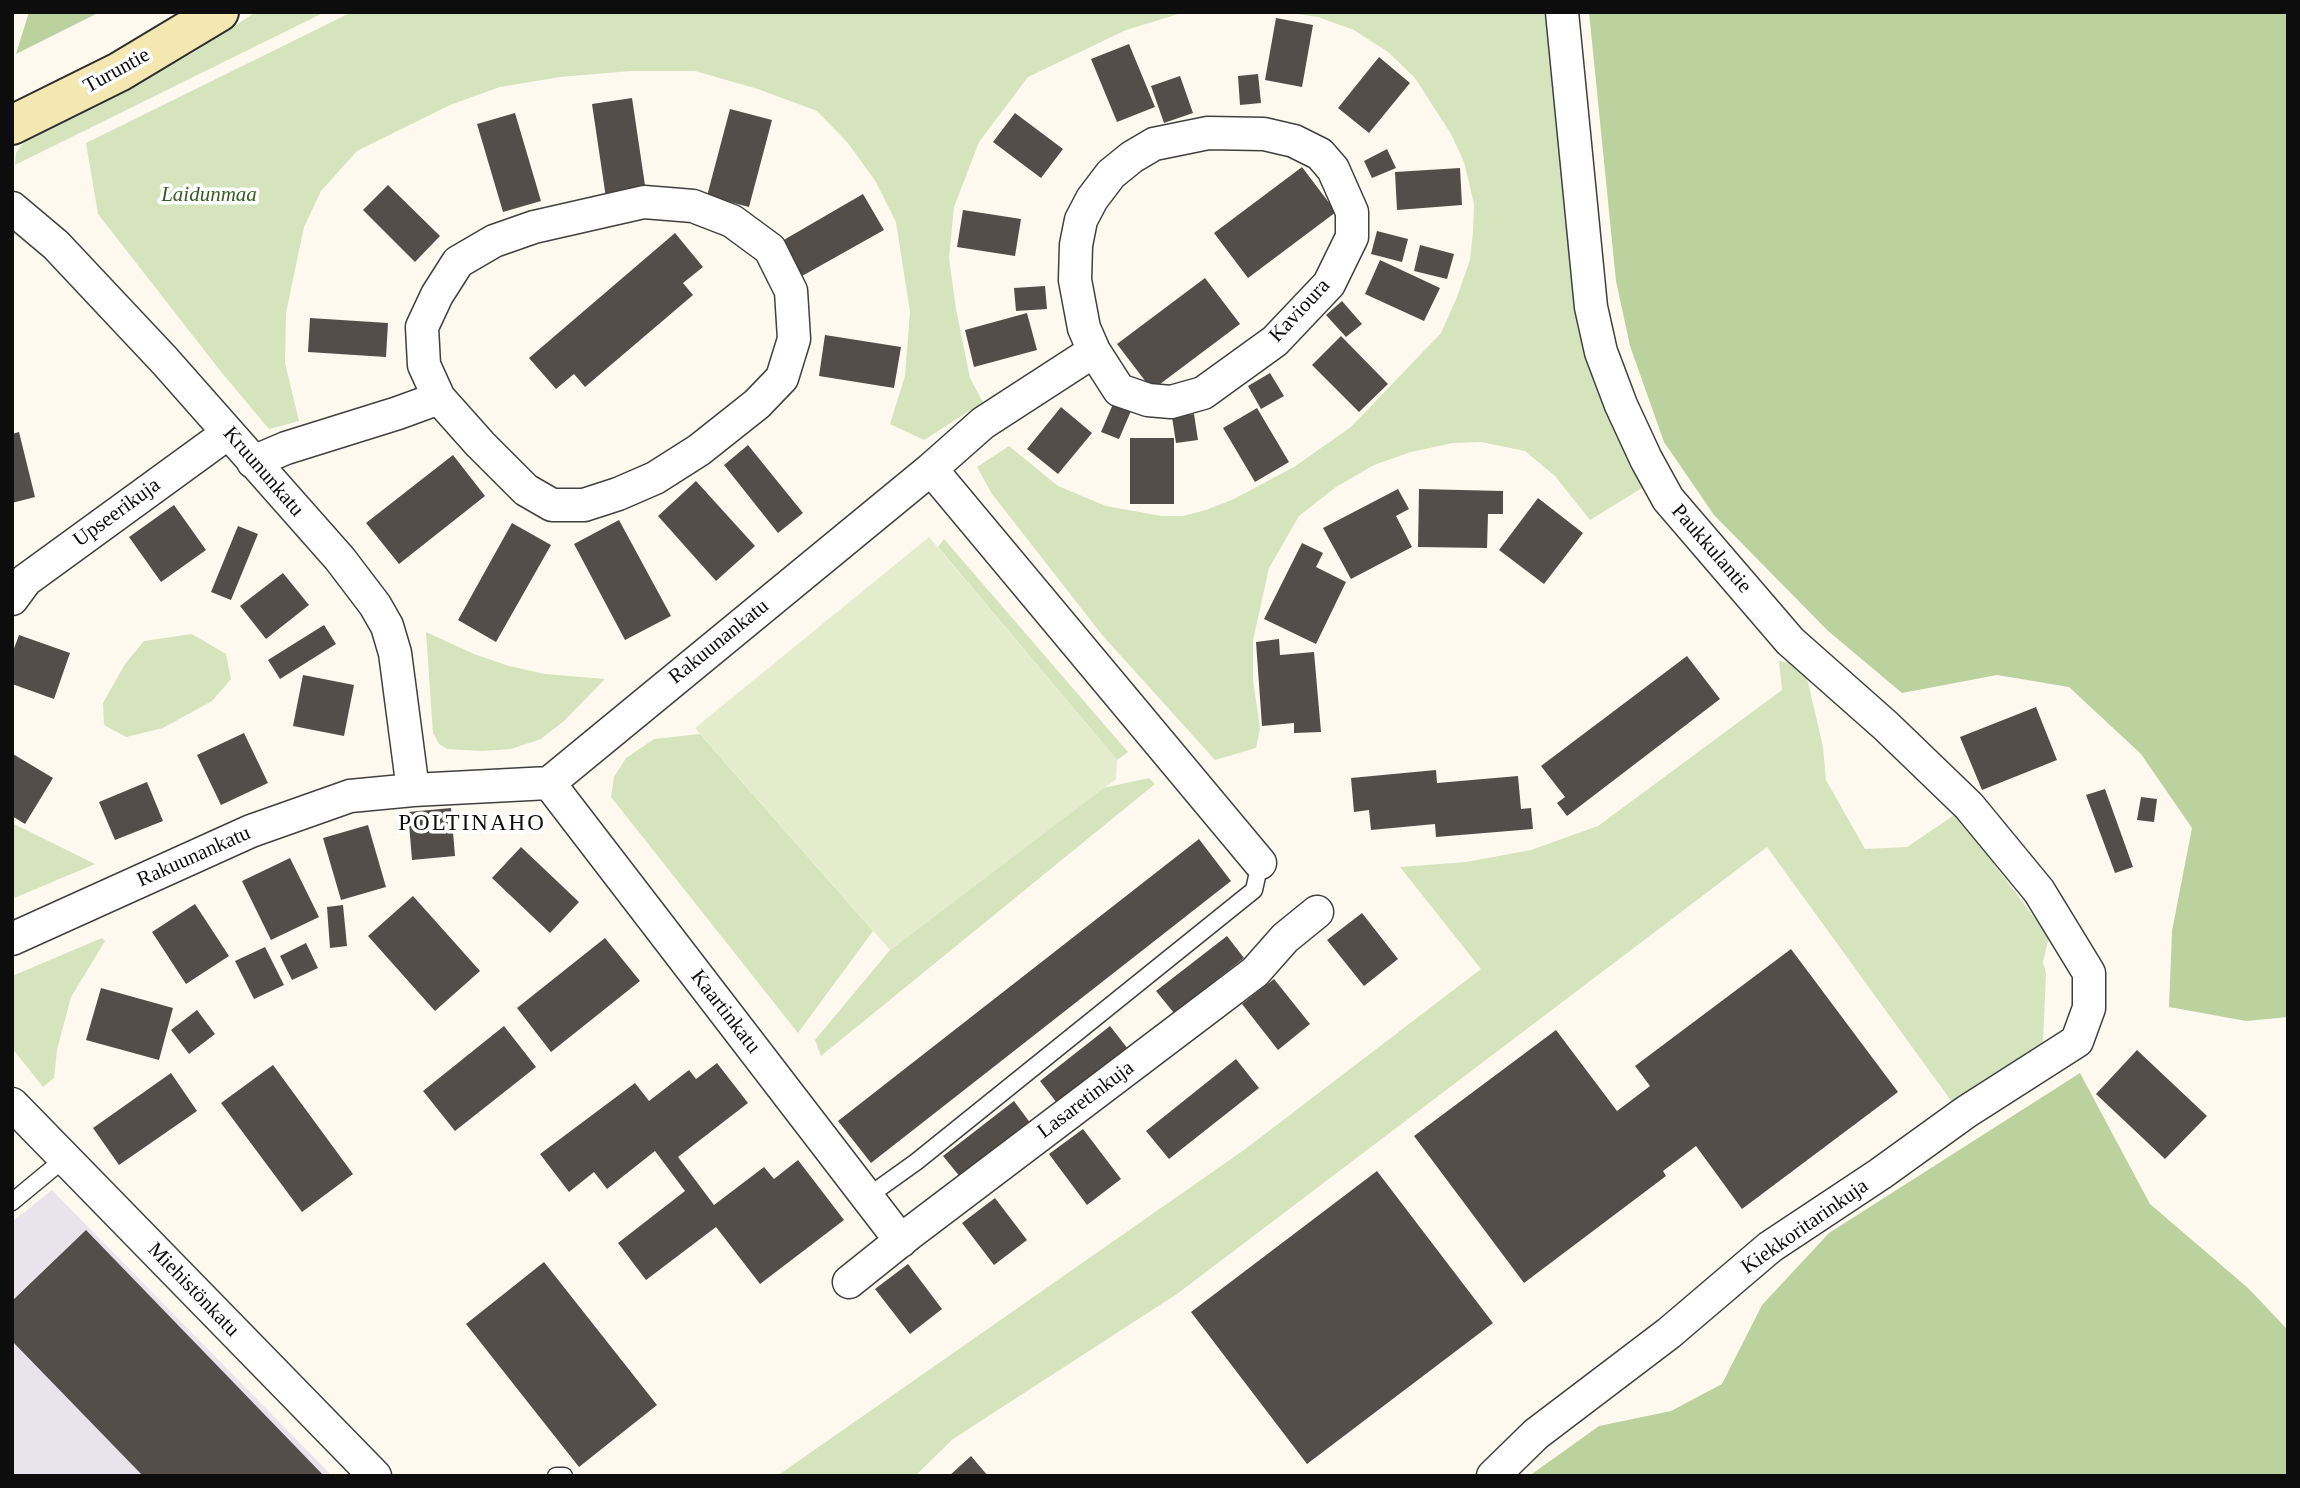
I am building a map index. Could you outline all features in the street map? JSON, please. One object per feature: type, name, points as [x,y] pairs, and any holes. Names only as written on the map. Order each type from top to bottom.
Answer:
[{"type":"main road","name":"Turuntie","points":[[12,125],[119,72],[219,12]]},
{"type":"street","name":"Paukkulantie","points":[[1562,12],[1591,307],[1601,352],[1621,405],[1646,459],[1668,499],[1790,640],[1886,726],[1969,806],[2039,891],[2089,973]]},
{"type":"street","name":"Kavioura","points":[[1208,132],[1264,134],[1294,141],[1320,154],[1333,169],[1352,212],[1352,237],[1329,284],[1275,341],[1203,393],[1171,402],[1148,400],[1119,390],[1094,351],[1084,328],[1075,280],[1076,245],[1081,220],[1092,199],[1111,174],[1132,157],[1154,144],[1208,132]]},
{"type":"street","points":[[643,202],[693,206],[732,221],[770,249],[791,291],[794,338],[782,378],[757,404],[656,478],[584,505],[552,505],[526,490],[439,398],[424,365],[422,327],[438,295],[458,262],[494,241],[534,227],[643,202]]},
{"type":"street","name":"Kruununkatu","points":[[12,208],[55,245],[166,361],[340,559],[375,605],[387,626],[395,653],[413,790]]},
{"type":"street","points":[[1094,351],[983,423],[931,468],[1260,863]]},
{"type":"street","points":[[253,462],[286,448],[439,398]]},
{"type":"street","name":"Upseerikuja","points":[[12,599],[26,580],[228,433]]},
{"type":"street","name":"Rakuunankatu","points":[[12,939],[251,831],[350,796],[549,783],[931,468]]},
{"type":"street","name":"Kaartinkatu","points":[[549,783],[901,1241]]},
{"type":"street","name":"Lasaretinkuja","points":[[849,1282],[1255,972],[1285,938],[1317,912]]},
{"type":"street","name":"Kiekkoritarinkuja","points":[[1493,1476],[1536,1434],[1669,1333],[1770,1247],[1880,1174],[1966,1112],[2077,1041],[2088,1009],[2089,973]]},
{"type":"street","name":"Miehistönkatu","points":[[12,1104],[375,1476]]},
{"type":"lane","points":[[867,1197],[916,1162],[1254,890],[1260,863]]},
{"type":"lane","points":[[12,1202],[64,1158]]},
{"type":"lane","points":[[556,1476],[564,1476]]},
{"type":"shaded area","points":[[52,1190],[332,1476],[12,1476],[12,1222]]},
{"type":"green space","points":[[29,12],[100,12],[16,54]]},
{"type":"green space","points":[[256,12],[325,12],[15,165],[16,153],[25,141],[193,53]]},
{"type":"green space","name":"Laidunmaa","points":[[352,12],[1185,12],[1126,30],[1028,77],[979,142],[954,207],[949,258],[970,378],[983,402],[924,440],[890,424],[905,376],[910,312],[896,222],[876,182],[848,143],[817,111],[758,89],[695,71],[631,71],[560,77],[500,87],[450,105],[357,151],[321,191],[304,227],[286,313],[285,363],[299,421],[269,429],[98,214],[86,143]]},
{"type":"green space","points":[[1283,12],[1549,12],[1583,343],[1617,437],[1647,485],[1590,520],[1555,476],[1525,451],[1481,442],[1453,443],[1411,452],[1374,465],[1336,487],[1299,516],[1269,568],[1253,640],[1253,680],[1260,728],[1256,748],[1215,760],[1103,636],[992,494],[977,467],[1009,446],[1058,486],[1106,506],[1161,516],[1183,516],[1206,510],[1234,499],[1294,467],[1351,427],[1441,333],[1470,260],[1473,231],[1474,204],[1464,162],[1451,134],[1415,78],[1388,52],[1354,30],[1318,17]]},
{"type":"green space","points":[[1589,12],[2288,12],[2288,1017],[2246,1021],[2169,1007],[2172,931],[2192,828],[2141,754],[2069,687],[1997,675],[1902,693],[1827,630],[1714,515],[1664,442],[1630,346],[1616,281]]},
{"type":"green space","points":[[929,537],[1117,760],[1116,779],[890,950],[695,728]]},
{"type":"green space","points":[[944,539],[1128,752],[1117,760],[938,547]]},
{"type":"green space","points":[[426,632],[474,654],[509,666],[545,674],[605,679],[564,721],[541,739],[511,749],[447,749],[439,744],[433,733]]},
{"type":"green space","points":[[192,634],[226,654],[231,679],[212,701],[163,728],[126,737],[104,725],[103,703],[125,664],[144,641]]},
{"type":"green space","points":[[1779,661],[1804,665],[1823,747],[1826,780],[1865,849],[1907,847],[1956,814],[2049,937],[2043,962],[2046,973],[2043,1042],[1952,1102],[1767,847],[1177,1294],[953,1439],[915,1476],[777,1476],[1244,1150],[1481,969],[1400,867],[1466,862],[1531,850],[1598,826],[1782,690]]},
{"type":"green space","points":[[700,734],[873,931],[798,1033],[611,797],[614,777],[626,758],[654,739]]},
{"type":"green space","points":[[1149,778],[1155,784],[821,1056],[815,1040],[890,950],[1103,788]]},
{"type":"green space","points":[[12,823],[95,864],[12,899]]},
{"type":"green space","points":[[102,938],[105,941],[71,997],[57,1050],[54,1078],[43,1087],[12,1048],[12,976]]},
{"type":"green space","points":[[2080,1073],[2150,1204],[2248,1288],[2288,1330],[2288,1476],[1529,1476],[1599,1426],[1671,1411],[1722,1384],[1762,1305],[1829,1233]]},
{"type":"building","points":[[1276,18],[1313,25],[1302,87],[1265,80]]},
{"type":"building","points":[[1129,44],[1155,107],[1117,122],[1091,59]]},
{"type":"building","points":[[1379,57],[1410,83],[1369,133],[1338,108]]},
{"type":"building","points":[[1258,74],[1261,103],[1240,105],[1238,76]]},
{"type":"building","points":[[1180,76],[1193,113],[1164,123],[1151,86]]},
{"type":"building","points":[[632,98],[646,192],[606,198],[592,104]]},
{"type":"building","points":[[730,109],[772,120],[749,207],[707,196]]},
{"type":"building","points":[[515,113],[541,201],[503,212],[477,124]]},
{"type":"building","points":[[1015,113],[1063,149],[1041,178],[993,142]]},
{"type":"building","points":[[1387,149],[1396,168],[1372,178],[1364,161]]},
{"type":"building","points":[[1302,167],[1336,212],[1248,278],[1214,233]]},
{"type":"building","points":[[1460,168],[1462,205],[1397,210],[1395,172]]},
{"type":"building","points":[[388,185],[440,236],[415,262],[363,210]]},
{"type":"building","points":[[863,194],[884,230],[802,276],[782,241]]},
{"type":"building","points":[[963,210],[1021,219],[1015,256],[957,247]]},
{"type":"building","points":[[1377,231],[1408,239],[1402,262],[1371,254]]},
{"type":"building","points":[[675,233],[703,267],[683,283],[693,295],[585,387],[574,374],[556,389],[529,358]]},
{"type":"building","points":[[1420,245],[1454,254],[1447,279],[1414,271]]},
{"type":"building","points":[[1380,260],[1440,288],[1424,321],[1365,294]]},
{"type":"building","points":[[1205,278],[1240,324],[1152,390],[1117,344]]},
{"type":"building","points":[[1045,286],[1047,309],[1016,311],[1014,288]]},
{"type":"building","points":[[1342,301],[1362,324],[1346,337],[1326,315]]},
{"type":"building","points":[[1027,313],[1037,350],[974,367],[965,330]]},
{"type":"building","points":[[310,318],[388,323],[386,357],[308,352]]},
{"type":"building","points":[[825,335],[901,347],[894,388],[819,376]]},
{"type":"building","points":[[1341,336],[1388,384],[1359,412],[1312,365]]},
{"type":"building","points":[[1270,373],[1284,396],[1261,409],[1248,386]]},
{"type":"building","points":[[1113,404],[1131,411],[1119,439],[1101,432]]},
{"type":"building","points":[[1061,407],[1092,433],[1058,474],[1027,449]]},
{"type":"building","points":[[1257,408],[1289,462],[1255,482],[1223,428]]},
{"type":"building","points":[[1194,414],[1198,440],[1176,443],[1172,417]]},
{"type":"building","points":[[19,432],[35,497],[12,503],[12,434]]},
{"type":"building","points":[[1130,438],[1174,438],[1174,504],[1130,504]]},
{"type":"building","points":[[748,445],[803,513],[778,533],[724,465]]},
{"type":"building","points":[[453,455],[485,496],[399,564],[366,523]]},
{"type":"building","points":[[696,481],[755,546],[716,581],[658,516]]},
{"type":"building","points":[[1398,489],[1409,509],[1396,516],[1412,547],[1351,579],[1323,528]]},
{"type":"building","points":[[1419,489],[1503,491],[1503,514],[1488,514],[1487,548],[1418,547]]},
{"type":"building","points":[[1538,498],[1583,533],[1544,584],[1499,550]]},
{"type":"building","points":[[174,505],[206,550],[161,582],[129,537]]},
{"type":"building","points":[[619,520],[671,616],[625,640],[574,544]]},
{"type":"building","points":[[512,523],[551,545],[496,642],[458,620]]},
{"type":"building","points":[[238,526],[258,534],[231,600],[211,592]]},
{"type":"building","points":[[1302,543],[1323,553],[1316,567],[1346,582],[1316,644],[1264,619]]},
{"type":"building","points":[[283,573],[309,605],[266,639],[240,606]]},
{"type":"building","points":[[324,625],[336,644],[280,679],[268,660]]},
{"type":"building","points":[[19,635],[70,653],[54,699],[12,684],[12,654]]},
{"type":"building","points":[[1279,639],[1280,655],[1314,652],[1321,732],[1294,733],[1294,723],[1262,726],[1256,642]]},
{"type":"building","points":[[1687,656],[1720,699],[1567,816],[1557,803],[1565,797],[1541,766]]},
{"type":"building","points":[[303,675],[354,685],[344,736],[293,726]]},
{"type":"building","points":[[2036,707],[2057,760],[1982,790],[1960,737]]},
{"type":"building","points":[[244,733],[268,783],[221,805],[197,755]]},
{"type":"building","points":[[13,754],[53,778],[25,824],[12,816]]},
{"type":"building","points":[[1436,770],[1437,783],[1518,776],[1521,809],[1531,808],[1533,829],[1436,837],[1435,824],[1371,830],[1369,810],[1354,812],[1351,778]]},
{"type":"building","points":[[147,782],[163,821],[115,840],[99,802]]},
{"type":"building","points":[[2105,789],[2133,867],[2115,873],[2086,795]]},
{"type":"building","points":[[2141,797],[2157,799],[2154,822],[2137,820]]},
{"type":"building","points":[[451,808],[455,856],[412,860],[408,812]]},
{"type":"building","points":[[368,825],[386,887],[341,900],[323,838]]},
{"type":"building","points":[[1199,839],[1231,881],[871,1163],[838,1121]]},
{"type":"building","points":[[521,847],[579,902],[550,933],[492,878]]},
{"type":"building","points":[[290,858],[319,917],[271,940],[242,881]]},
{"type":"building","points":[[413,896],[480,971],[435,1011],[368,936]]},
{"type":"building","points":[[195,904],[229,956],[186,984],[152,932]]},
{"type":"building","points":[[343,905],[347,946],[330,948],[327,907]]},
{"type":"building","points":[[1362,913],[1398,959],[1364,986],[1327,940]]},
{"type":"building","points":[[1227,936],[1244,958],[1174,1013],[1156,991]]},
{"type":"building","points":[[605,938],[640,981],[551,1052],[517,1008]]},
{"type":"building","points":[[306,943],[318,968],[292,980],[280,956]]},
{"type":"building","points":[[265,947],[284,985],[254,999],[235,961]]},
{"type":"building","points":[[1791,949],[1898,1092],[1742,1209],[1696,1146],[1663,1171],[1666,1176],[1524,1283],[1414,1136],[1556,1030],[1617,1111],[1650,1086],[1635,1066]]},
{"type":"building","points":[[1274,979],[1310,1024],[1278,1050],[1242,1004]]},
{"type":"building","points":[[101,988],[173,1008],[159,1060],[86,1040]]},
{"type":"building","points":[[197,1010],[215,1034],[189,1054],[171,1030]]},
{"type":"building","points":[[504,1026],[536,1067],[455,1131],[423,1091]]},
{"type":"building","points":[[1110,1026],[1128,1049],[1057,1103],[1040,1081]]},
{"type":"building","points":[[2137,1050],[2207,1116],[2165,1159],[2096,1094]]},
{"type":"building","points":[[1236,1059],[1259,1088],[1169,1159],[1146,1131]]},
{"type":"building","points":[[717,1063],[748,1103],[678,1157],[714,1205],[764,1167],[774,1179],[798,1160],[844,1220],[760,1284],[716,1227],[646,1280],[618,1243],[685,1191],[655,1151],[607,1189],[594,1172],[569,1192],[540,1154],[635,1083],[649,1101],[689,1070],[696,1079]]},
{"type":"building","points":[[273,1065],[353,1174],[302,1212],[221,1103]]},
{"type":"building","points":[[171,1073],[197,1111],[119,1165],[93,1128]]},
{"type":"building","points":[[1014,1101],[1031,1124],[961,1178],[943,1156]]},
{"type":"building","points":[[1083,1129],[1121,1179],[1087,1205],[1049,1154]]},
{"type":"building","points":[[1377,1171],[1493,1323],[1307,1464],[1191,1312]]},
{"type":"building","points":[[995,1198],[1027,1240],[994,1265],[962,1223]]},
{"type":"building","points":[[86,1230],[324,1476],[143,1476],[12,1341],[12,1301]]},
{"type":"building","points":[[544,1262],[657,1405],[579,1467],[466,1324]]},
{"type":"building","points":[[908,1264],[942,1309],[910,1334],[875,1289]]},
{"type":"building","points":[[971,1456],[988,1476],[949,1476]]},
{"type":"district","name":"POLTINAHO","points":[[472,824]]}]
